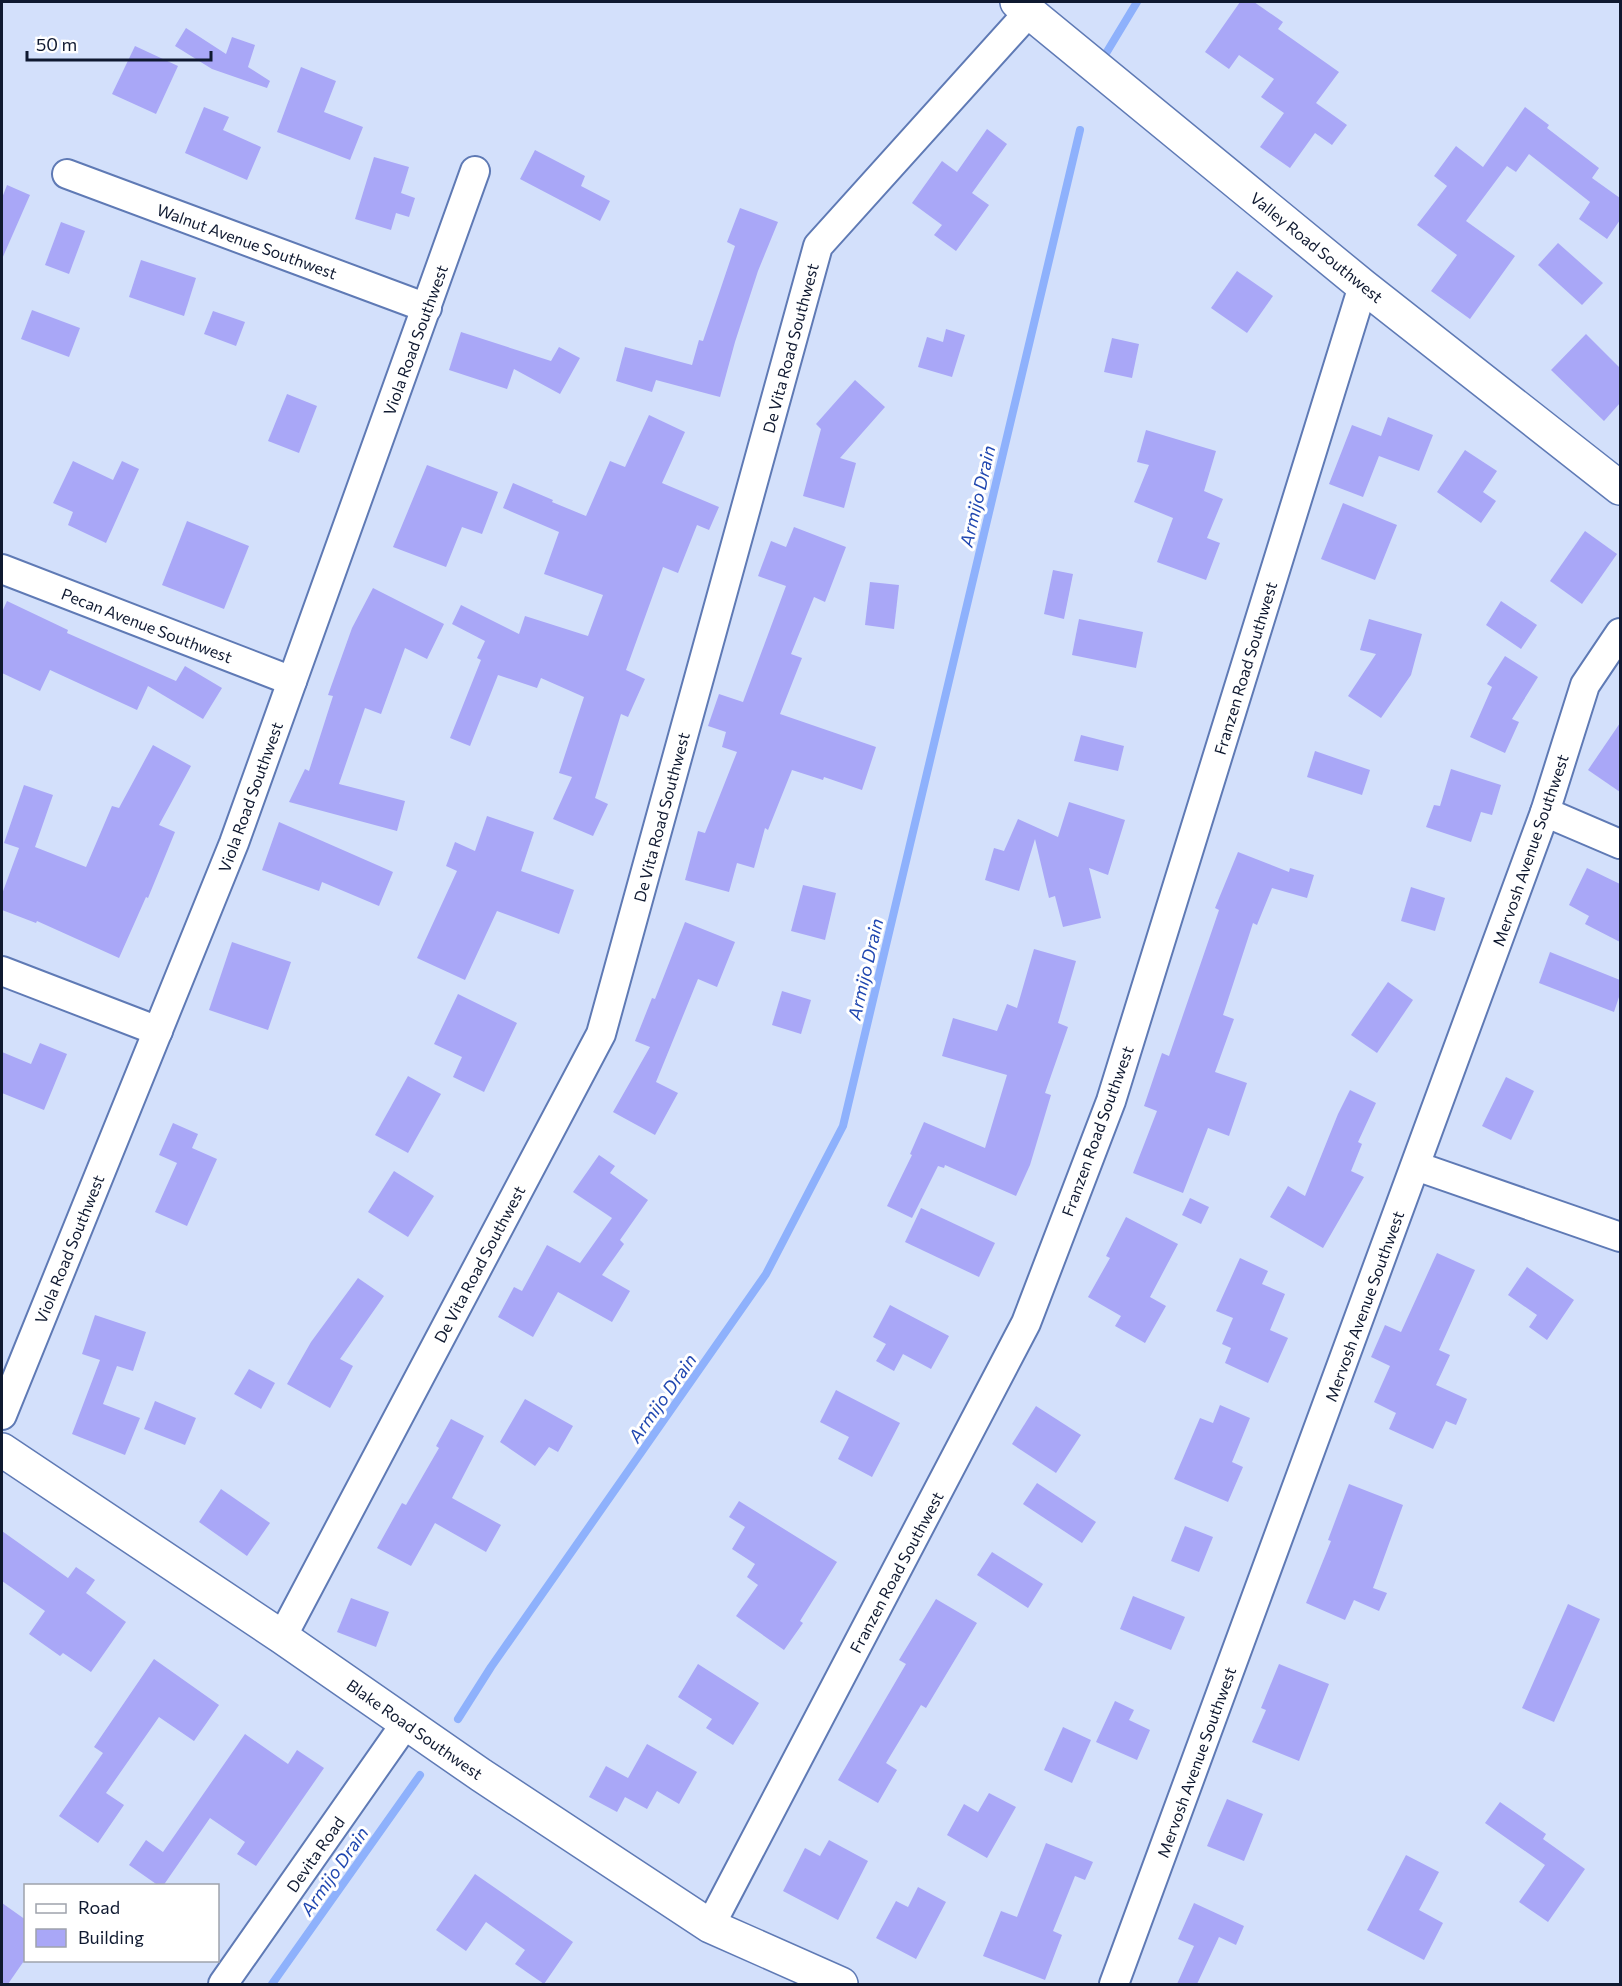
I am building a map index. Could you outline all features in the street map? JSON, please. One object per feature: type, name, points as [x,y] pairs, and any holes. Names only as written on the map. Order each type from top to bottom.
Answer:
[{"type":"street","name":"Valley Road Southwest","points":[[1023,7],[1364,286],[1616,476]]},
{"type":"street","name":"De Vita Road Southwest","points":[[282,1637],[601,1034],[818,246],[1023,7]]},
{"type":"street","name":"Viola Road Southwest","points":[[2,1415],[234,843],[475,171]]},
{"type":"street","name":"Walnut Avenue Southwest","points":[[67,174],[427,309]]},
{"type":"street","name":"Franzen Road Southwest","points":[[710,1926],[1026,1323],[1111,1101],[1364,286]]},
{"type":"street","name":"Pecan Avenue Southwest","points":[[2,569],[292,681]]},
{"type":"street","name":"Mervosh Avenue Southwest","points":[[1114,1984],[1545,812],[1584,685],[1620,633]]},
{"type":"street","points":[[1545,812],[1620,844]]},
{"type":"street","points":[[2,971],[158,1031]]},
{"type":"street","points":[[1416,1166],[1620,1237]]},
{"type":"street","name":"Blake Road Southwest","points":[[2,1450],[282,1637],[481,1775],[710,1926],[841,1984]]},
{"type":"street","name":"Devita Road","points":[[223,1984],[406,1723]]},
{"type":"building","points":[[1240,2],[1254,2],[1283,22],[1278,29],[1339,72],[1316,103],[1347,125],[1332,145],[1315,133],[1290,168],[1260,147],[1284,113],[1261,97],[1274,79],[1239,55],[1229,69],[1205,52]]},
{"type":"building","points":[[186,28],[226,54],[232,37],[255,45],[248,67],[270,81],[267,88],[212,69],[175,46]]},
{"type":"building","points":[[135,46],[178,66],[156,114],[112,94]]},
{"type":"building","points":[[301,67],[336,81],[324,112],[363,127],[350,160],[277,132]]},
{"type":"building","points":[[204,107],[229,117],[223,130],[261,147],[247,180],[185,153]]},
{"type":"building","points":[[1525,107],[1549,125],[1547,128],[1599,168],[1592,178],[1620,198],[1620,220],[1607,239],[1579,219],[1590,202],[1529,154],[1516,172],[1507,166],[1466,221],[1515,256],[1470,319],[1431,291],[1457,255],[1417,225],[1447,186],[1434,176],[1456,146],[1483,167]]},
{"type":"building","points":[[987,129],[1007,144],[972,193],[989,205],[956,251],[934,235],[942,225],[912,203],[942,161],[957,172]]},
{"type":"building","points":[[535,150],[585,176],[581,186],[610,201],[600,221],[520,179]]},
{"type":"building","points":[[374,157],[409,167],[401,193],[415,198],[409,217],[396,213],[391,230],[355,219]]},
{"type":"building","points":[[7,185],[30,195],[2,259],[2,198]]},
{"type":"building","points":[[740,208],[778,222],[758,271],[720,397],[656,380],[652,392],[616,381],[625,347],[692,365],[699,340],[703,341],[735,246],[727,242]]},
{"type":"building","points":[[61,222],[85,231],[69,274],[45,265]]},
{"type":"building","points":[[1558,243],[1603,283],[1582,305],[1538,265]]},
{"type":"building","points":[[141,260],[196,278],[184,316],[129,297]]},
{"type":"building","points":[[1237,271],[1273,296],[1247,333],[1211,308]]},
{"type":"building","points":[[32,310],[80,328],[69,357],[21,339]]},
{"type":"building","points":[[213,311],[245,322],[236,346],[204,334]]},
{"type":"building","points":[[946,329],[965,335],[952,377],[918,367],[927,337],[943,342]]},
{"type":"building","points":[[461,332],[551,361],[559,347],[580,358],[560,394],[514,369],[507,389],[449,370]]},
{"type":"building","points":[[1586,334],[1620,368],[1620,403],[1604,421],[1551,370]]},
{"type":"building","points":[[1112,338],[1139,344],[1132,378],[1104,372]]},
{"type":"building","points":[[855,380],[885,407],[840,458],[856,463],[844,508],[803,496],[821,429],[816,424]]},
{"type":"building","points":[[287,394],[317,406],[299,453],[268,441]]},
{"type":"building","points":[[649,415],[685,432],[662,483],[719,507],[709,530],[697,525],[678,573],[663,567],[626,670],[645,679],[628,717],[621,714],[595,798],[608,804],[593,836],[553,819],[572,777],[559,773],[584,697],[541,678],[537,688],[498,675],[470,746],[450,738],[481,660],[477,658],[485,641],[452,624],[461,605],[519,634],[525,616],[588,636],[603,595],[544,574],[559,532],[503,508],[513,483],[586,516],[610,461],[625,467]]},
{"type":"building","points":[[1388,417],[1433,435],[1419,471],[1379,456],[1363,497],[1329,484],[1352,425],[1381,436]]},
{"type":"building","points":[[1146,430],[1216,451],[1204,491],[1223,499],[1207,538],[1220,543],[1206,580],[1157,562],[1173,518],[1134,502],[1149,465],[1137,462]]},
{"type":"building","points":[[1465,450],[1497,471],[1483,492],[1496,501],[1481,523],[1437,492]]},
{"type":"building","points":[[73,461],[113,480],[122,461],[139,469],[106,543],[68,525],[73,512],[53,503]]},
{"type":"building","points":[[427,465],[498,492],[482,534],[462,527],[446,567],[393,547]]},
{"type":"building","points":[[1343,503],[1397,525],[1375,580],[1321,559]]},
{"type":"building","points":[[187,521],[249,546],[224,609],[162,585]]},
{"type":"building","points":[[794,527],[846,547],[825,602],[814,597],[791,654],[802,658],[780,714],[876,747],[862,790],[824,777],[823,780],[792,770],[768,830],[765,828],[754,868],[737,863],[729,892],[685,880],[698,831],[705,833],[737,752],[722,747],[726,732],[708,726],[719,694],[743,702],[786,586],[758,576],[771,541],[786,547]]},
{"type":"building","points":[[1585,531],[1617,554],[1582,604],[1550,581]]},
{"type":"building","points":[[1053,570],[1073,574],[1064,619],[1044,614]]},
{"type":"building","points":[[870,582],[899,585],[894,629],[865,625]]},
{"type":"building","points":[[373,588],[444,624],[427,659],[405,648],[381,714],[365,708],[339,784],[405,801],[397,831],[289,802],[305,769],[309,771],[333,696],[328,695],[352,628]]},
{"type":"building","points":[[7,601],[68,630],[67,633],[176,681],[185,666],[222,688],[203,719],[148,686],[137,710],[50,670],[40,691],[2,673],[2,612]]},
{"type":"building","points":[[1501,601],[1537,625],[1521,649],[1486,625]]},
{"type":"building","points":[[1079,619],[1143,632],[1136,668],[1072,655]]},
{"type":"building","points":[[1369,619],[1422,634],[1411,675],[1381,718],[1348,696],[1376,654],[1360,650]]},
{"type":"building","points":[[1505,656],[1538,677],[1512,719],[1519,722],[1505,753],[1470,737],[1492,687],[1487,684]]},
{"type":"building","points":[[1620,723],[1620,792],[1588,770]]},
{"type":"building","points":[[1081,735],[1124,746],[1118,771],[1074,761]]},
{"type":"building","points":[[153,745],[191,766],[159,825],[175,832],[148,898],[146,897],[119,958],[37,921],[36,923],[2,910],[2,894],[19,848],[4,843],[24,785],[53,795],[35,847],[86,867],[112,806],[119,808]]},
{"type":"building","points":[[1315,751],[1370,770],[1362,795],[1307,777]]},
{"type":"building","points":[[1451,769],[1501,785],[1492,815],[1481,812],[1471,842],[1426,827],[1434,805],[1440,806]]},
{"type":"building","points":[[1069,802],[1125,820],[1108,875],[1089,868],[1101,918],[1063,927],[1055,896],[1049,898],[1035,839],[1019,891],[985,880],[994,848],[1004,851],[1018,819],[1058,837]]},
{"type":"building","points":[[487,816],[534,832],[521,871],[574,890],[559,934],[497,911],[465,980],[417,958],[457,871],[446,866],[455,842],[475,851]]},
{"type":"building","points":[[279,822],[393,872],[379,906],[322,882],[319,891],[262,870]]},
{"type":"building","points":[[1238,852],[1289,872],[1290,868],[1314,875],[1307,898],[1272,888],[1257,925],[1253,923],[1223,1015],[1234,1019],[1215,1072],[1247,1083],[1229,1136],[1208,1128],[1183,1193],[1133,1173],[1157,1111],[1144,1106],[1162,1053],[1169,1056],[1219,910],[1215,908]]},
{"type":"building","points":[[1587,868],[1620,884],[1620,942],[1585,924],[1589,916],[1569,905]]},
{"type":"building","points":[[803,885],[836,893],[825,940],[791,931]]},
{"type":"building","points":[[1411,887],[1445,898],[1435,931],[1401,921]]},
{"type":"building","points":[[685,922],[735,942],[717,987],[698,979],[656,1082],[678,1093],[655,1135],[613,1112],[650,1047],[635,1041],[652,998],[655,999]]},
{"type":"building","points":[[232,942],[291,962],[268,1030],[209,1010]]},
{"type":"building","points":[[1034,949],[1076,961],[1058,1023],[1068,1027],[1045,1093],[1051,1095],[1030,1165],[1016,1196],[945,1165],[944,1168],[938,1166],[912,1218],[887,1206],[912,1155],[910,1154],[924,1122],[985,1148],[1007,1075],[942,1056],[953,1018],[997,1031],[1007,1004],[1017,1008]]},
{"type":"building","points":[[1550,952],[1620,980],[1620,994],[1614,1012],[1539,983]]},
{"type":"building","points":[[1388,982],[1413,1000],[1377,1053],[1351,1035]]},
{"type":"building","points":[[782,991],[811,1000],[801,1034],[772,1025]]},
{"type":"building","points":[[458,994],[517,1023],[484,1092],[453,1077],[462,1057],[434,1044]]},
{"type":"building","points":[[40,1043],[67,1054],[44,1110],[2,1093],[2,1052],[31,1064]]},
{"type":"building","points":[[408,1076],[441,1094],[408,1153],[375,1135]]},
{"type":"building","points":[[1506,1077],[1534,1091],[1511,1140],[1482,1126]]},
{"type":"building","points":[[1350,1090],[1376,1103],[1358,1142],[1362,1144],[1351,1171],[1364,1177],[1323,1248],[1270,1217],[1288,1186],[1305,1196]]},
{"type":"building","points":[[173,1123],[198,1134],[192,1148],[217,1159],[187,1226],[155,1212],[177,1163],[159,1155]]},
{"type":"building","points":[[599,1155],[615,1166],[610,1173],[648,1200],[620,1240],[624,1244],[602,1275],[630,1291],[612,1322],[558,1292],[533,1337],[498,1317],[514,1287],[522,1291],[547,1245],[580,1263],[612,1218],[573,1192]]},
{"type":"building","points":[[394,1171],[434,1196],[408,1237],[368,1212]]},
{"type":"building","points":[[1190,1198],[1209,1207],[1201,1224],[1182,1215]]},
{"type":"building","points":[[921,1208],[995,1243],[979,1277],[905,1242]]},
{"type":"building","points":[[1126,1217],[1178,1244],[1150,1297],[1166,1306],[1145,1343],[1115,1326],[1121,1316],[1088,1297],[1110,1258],[1106,1256]]},
{"type":"building","points":[[1437,1253],[1475,1270],[1439,1350],[1450,1355],[1436,1385],[1467,1399],[1456,1425],[1446,1421],[1433,1449],[1389,1429],[1396,1413],[1374,1402],[1390,1366],[1371,1357],[1385,1325],[1401,1332]]},
{"type":"building","points":[[1240,1258],[1268,1271],[1262,1284],[1285,1294],[1270,1330],[1288,1338],[1268,1383],[1225,1363],[1231,1348],[1222,1344],[1233,1318],[1216,1311]]},
{"type":"building","points":[[1527,1267],[1574,1300],[1547,1340],[1529,1327],[1537,1315],[1508,1295]]},
{"type":"building","points":[[358,1278],[384,1296],[340,1359],[353,1366],[330,1408],[287,1384],[311,1342]]},
{"type":"building","points":[[890,1305],[949,1336],[931,1369],[903,1354],[894,1371],[876,1361],[886,1344],[873,1337]]},
{"type":"building","points":[[95,1315],[146,1332],[133,1371],[117,1366],[103,1404],[140,1418],[125,1455],[72,1434],[100,1360],[82,1354]]},
{"type":"building","points":[[249,1369],[275,1383],[261,1409],[234,1394]]},
{"type":"building","points":[[836,1390],[900,1423],[872,1477],[838,1459],[849,1437],[820,1422]]},
{"type":"building","points":[[525,1399],[573,1426],[558,1452],[549,1447],[535,1466],[500,1442]]},
{"type":"building","points":[[155,1401],[196,1418],[185,1445],[144,1429]]},
{"type":"building","points":[[1220,1405],[1250,1418],[1232,1462],[1243,1467],[1228,1502],[1174,1479],[1200,1418],[1213,1423]]},
{"type":"building","points":[[1036,1406],[1081,1435],[1056,1473],[1012,1444]]},
{"type":"building","points":[[451,1419],[484,1436],[452,1498],[501,1525],[486,1552],[435,1523],[411,1566],[377,1548],[402,1503],[406,1505],[439,1448],[436,1446]]},
{"type":"building","points":[[1037,1483],[1096,1522],[1082,1543],[1023,1504]]},
{"type":"building","points":[[1349,1484],[1403,1505],[1373,1588],[1387,1593],[1379,1611],[1354,1600],[1345,1620],[1306,1603],[1331,1541],[1328,1540]]},
{"type":"building","points":[[221,1489],[270,1523],[247,1556],[199,1522]]},
{"type":"building","points":[[739,1501],[837,1562],[800,1621],[803,1623],[784,1650],[736,1616],[758,1585],[747,1577],[755,1564],[732,1549],[745,1527],[729,1517]]},
{"type":"building","points":[[1185,1526],[1213,1537],[1199,1572],[1171,1561]]},
{"type":"building","points":[[2,1531],[68,1578],[76,1567],[95,1580],[86,1593],[126,1622],[91,1672],[63,1653],[60,1656],[29,1634],[45,1611],[2,1581]]},
{"type":"building","points":[[992,1552],[1043,1584],[1028,1608],[977,1575]]},
{"type":"building","points":[[1133,1596],[1185,1617],[1171,1650],[1120,1629]]},
{"type":"building","points":[[351,1598],[389,1612],[376,1647],[337,1632]]},
{"type":"building","points":[[936,1599],[977,1623],[926,1708],[921,1705],[886,1763],[897,1770],[878,1803],[838,1780],[906,1664],[899,1660]]},
{"type":"building","points":[[1568,1604],[1600,1619],[1554,1722],[1522,1708]]},
{"type":"building","points":[[154,1659],[219,1705],[194,1741],[159,1717],[106,1793],[124,1805],[98,1843],[59,1816],[103,1753],[94,1747]]},
{"type":"building","points":[[698,1664],[759,1703],[733,1745],[706,1728],[712,1719],[678,1697]]},
{"type":"building","points":[[1279,1664],[1329,1684],[1299,1761],[1252,1742],[1266,1710],[1261,1708]]},
{"type":"building","points":[[1115,1701],[1134,1710],[1129,1720],[1150,1730],[1137,1760],[1096,1742]]},
{"type":"building","points":[[1063,1727],[1091,1740],[1072,1783],[1044,1770]]},
{"type":"building","points":[[245,1734],[288,1764],[297,1750],[324,1768],[256,1866],[237,1854],[245,1842],[210,1818],[164,1884],[156,1884],[129,1865],[146,1840],[163,1852]]},
{"type":"building","points":[[647,1744],[697,1772],[679,1804],[657,1791],[647,1809],[625,1797],[617,1812],[589,1797],[606,1766],[628,1778]]},
{"type":"building","points":[[989,1793],[1016,1807],[987,1858],[947,1835],[964,1804],[978,1812]]},
{"type":"building","points":[[1227,1799],[1263,1814],[1244,1861],[1207,1846]]},
{"type":"building","points":[[1500,1802],[1546,1834],[1543,1839],[1585,1869],[1548,1922],[1519,1902],[1545,1865],[1485,1823]]},
{"type":"building","points":[[829,1840],[868,1861],[838,1920],[783,1891],[805,1848],[820,1856]]},
{"type":"building","points":[[1046,1843],[1093,1862],[1085,1880],[1075,1876],[1053,1931],[1062,1935],[1045,1980],[983,1956],[1001,1911],[1017,1917]]},
{"type":"building","points":[[1406,1855],[1439,1872],[1419,1910],[1443,1923],[1424,1960],[1367,1930]]},
{"type":"building","points":[[475,1874],[573,1942],[544,1984],[515,1964],[525,1950],[486,1922],[466,1951],[436,1930]]},
{"type":"building","points":[[918,1887],[946,1902],[916,1959],[876,1938],[896,1901],[908,1907]]},
{"type":"building","points":[[2,1903],[24,1919],[24,1961],[8,1984],[2,1984]]},
{"type":"building","points":[[1194,1903],[1244,1926],[1236,1945],[1219,1937],[1197,1984],[1177,1984],[1194,1946],[1178,1939]]},
{"type":"waterway","name":"Armijo Drain","points":[[1105,55],[1137,2]]},
{"type":"waterway","name":"Armijo Drain","points":[[458,1719],[491,1667],[766,1274],[843,1126],[1080,130]]},
{"type":"waterway","name":"Armijo Drain","points":[[272,1984],[420,1775]]}]
